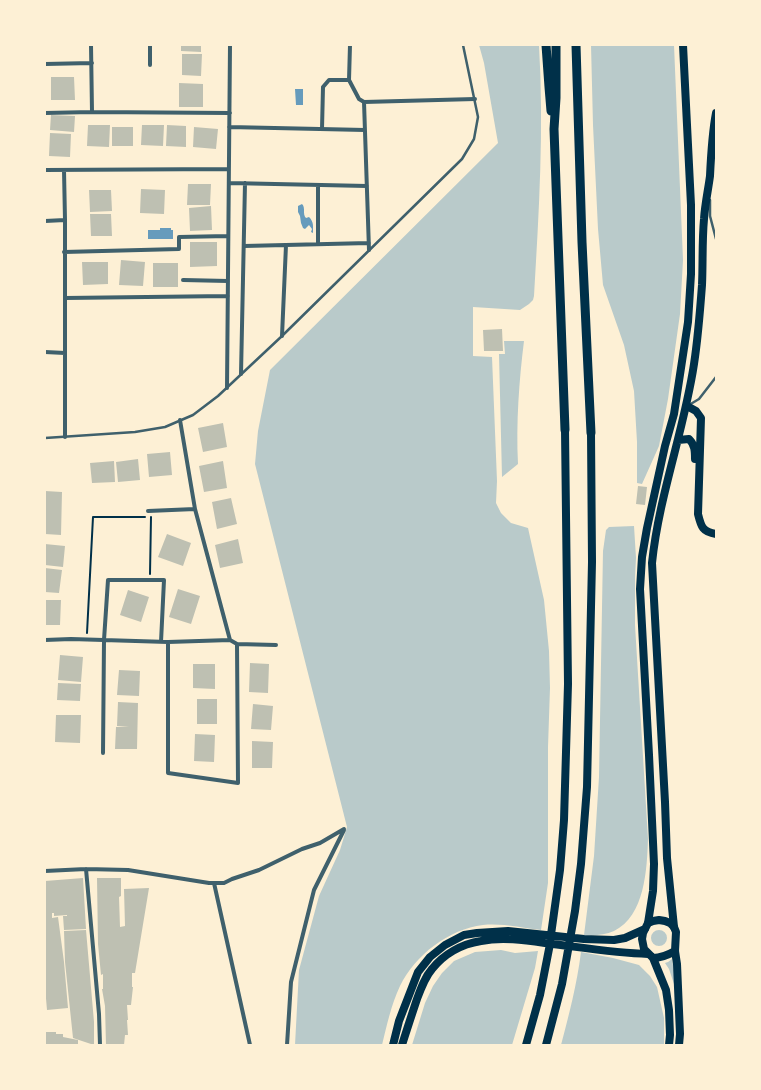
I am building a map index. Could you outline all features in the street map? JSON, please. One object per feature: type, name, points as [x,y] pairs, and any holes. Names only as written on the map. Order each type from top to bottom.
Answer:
[{"type":"highway","points":[[546,45],[554,129],[564,430]]},
{"type":"highway","points":[[554,129],[556,98],[556,45]]},
{"type":"highway","points":[[576,45],[590,433]]},
{"type":"main road","points":[[669,1045],[669,1010],[666,990],[650,956],[644,949],[642,939],[647,926],[653,890],[654,864],[650,755],[640,589],[642,557],[647,528],[665,446],[674,414],[688,322],[691,274],[691,205],[683,45]]},
{"type":"main road","points":[[679,1045],[680,1028],[675,951],[676,932],[674,927],[667,858],[665,795],[652,563],[655,534],[664,492],[687,406],[694,363],[702,286],[704,218],[710,178],[712,133],[716,113]]},
{"type":"main road","points":[[687,406],[696,411],[701,418],[698,474],[698,514],[701,527],[706,531],[716,534]]},
{"type":"main road","points":[[526,1045],[540,995],[550,949],[560,870],[564,820],[568,684],[564,430]]},
{"type":"main road","points":[[546,1045],[561,990],[575,911],[581,864],[587,787],[592,562],[590,433]]},
{"type":"main road","points":[[678,440],[689,439],[692,442],[698,474]]},
{"type":"main road","points":[[393,1045],[399,1021],[418,972],[430,957],[445,945],[464,936],[477,933],[508,931],[584,939],[614,940],[625,938],[653,921],[665,921],[674,927]]},
{"type":"main road","points":[[402,1045],[422,985],[431,970],[454,950],[467,945],[481,941],[516,940],[658,958],[675,951]]},
{"type":"street","points":[[92,45],[92,112]]},
{"type":"street","points":[[150,45],[150,65]]},
{"type":"street","points":[[226,388],[230,45]]},
{"type":"street","points":[[350,45],[349,80],[359,99],[364,102],[474,99]]},
{"type":"street","points":[[45,64],[92,63]]},
{"type":"street","points":[[322,129],[323,88],[329,80],[349,80]]},
{"type":"street","points":[[364,102],[369,250]]},
{"type":"street","points":[[45,113],[230,113]]},
{"type":"street","points":[[229,127],[365,130]]},
{"type":"street","points":[[45,170],[229,169]]},
{"type":"street","points":[[64,170],[65,437]]},
{"type":"street","points":[[229,183],[367,186]]},
{"type":"street","points":[[241,374],[245,183]]},
{"type":"street","points":[[318,185],[318,244]]},
{"type":"street","points":[[45,221],[65,220]]},
{"type":"street","points":[[64,252],[178,249],[178,237],[228,236]]},
{"type":"street","points":[[244,246],[369,243]]},
{"type":"street","points":[[282,336],[286,245]]},
{"type":"street","points":[[183,280],[228,281]]},
{"type":"street","points":[[65,298],[228,296]]},
{"type":"street","points":[[45,352],[65,352]]},
{"type":"street","points":[[180,420],[195,509],[230,640]]},
{"type":"street","points":[[148,511],[195,509]]},
{"type":"street","points":[[103,753],[104,640],[108,580],[164,580],[161,642]]},
{"type":"street","points":[[45,640],[161,642],[230,640],[238,644],[276,645]]},
{"type":"street","points":[[168,642],[168,773],[238,783],[238,644]]},
{"type":"street","points":[[45,871],[86,869],[128,870],[209,883],[224,883],[259,870],[302,849],[320,843],[344,829],[314,890],[291,982],[287,1045]]},
{"type":"street","points":[[86,869],[100,1014],[100,1045]]},
{"type":"street","points":[[214,883],[250,1045]]},
{"type":"lane","points":[[45,438],[135,432],[165,426],[193,415],[218,396],[282,336],[462,158],[474,140],[478,117],[463,45]]},
{"type":"lane","points":[[710,178],[710,216],[716,239]]},
{"type":"lane","points":[[687,406],[699,399],[716,376]]},
{"type":"path","points":[[86,640],[93,517],[152,517],[150,580]]},
{"type":"shaded area","points":[[479,45],[539,45],[541,139],[534,296],[533,300],[529,304],[520,310],[473,307],[473,356],[492,357],[497,481],[496,503],[501,513],[511,523],[528,528],[544,600],[549,651],[550,688],[548,747],[548,883],[541,930],[505,925],[483,925],[470,927],[434,945],[415,964],[406,975],[400,986],[392,1008],[382,1045],[295,1045],[299,970],[319,896],[340,850],[347,827],[255,464],[258,431],[270,370],[498,143],[484,63]]},
{"type":"shaded area","points":[[591,45],[674,45],[683,260],[680,314],[668,399],[659,446],[642,484],[637,483],[637,442],[634,391],[624,345],[603,285],[598,229]]},
{"type":"shaded area","points":[[504,341],[524,341],[518,402],[518,464],[502,477],[499,354],[505,354]]},
{"type":"shaded area","points":[[634,526],[636,558],[635,625],[648,839],[647,864],[642,891],[632,915],[624,924],[614,931],[596,935],[584,935],[594,856],[599,777],[603,551],[606,530],[609,527]]},
{"type":"shaded area","points":[[659,930],[665,932],[667,938],[665,944],[659,946],[653,944],[651,938],[653,932]]},
{"type":"shaded area","points":[[501,950],[515,953],[538,951],[535,968],[512,1045],[412,1045],[425,1003],[433,986],[442,973],[454,961],[475,952]]},
{"type":"shaded area","points":[[581,952],[639,965],[650,976],[657,987],[664,1018],[664,1045],[561,1045],[575,988]]},
{"type":"shaded area","points":[[672,959],[676,983],[674,984],[669,969],[665,963]]},
{"type":"water","points":[[295,89],[303,89],[303,105],[296,105]]},
{"type":"water","points":[[302,204],[304,207],[304,215],[306,218],[309,217],[311,219],[313,233],[311,232],[312,229],[309,225],[305,229],[301,223],[298,206]]},
{"type":"water","points":[[160,228],[171,228],[171,230],[173,230],[173,239],[148,239],[148,230],[160,230]]},
{"type":"building","points":[[181,45],[201,45],[201,52],[181,51]]},
{"type":"building","points":[[182,54],[202,54],[201,76],[182,75]]},
{"type":"building","points":[[51,77],[74,77],[75,100],[51,100]]},
{"type":"building","points":[[179,83],[203,84],[203,107],[179,107]]},
{"type":"building","points":[[51,115],[75,116],[74,132],[50,130]]},
{"type":"building","points":[[88,125],[110,125],[109,147],[87,146]]},
{"type":"building","points":[[142,125],[164,125],[163,146],[141,145]]},
{"type":"building","points":[[167,125],[186,126],[186,147],[166,146]]},
{"type":"building","points":[[112,127],[133,127],[133,146],[112,146]]},
{"type":"building","points":[[194,127],[218,129],[216,149],[193,147]]},
{"type":"building","points":[[50,133],[71,134],[70,157],[49,156]]},
{"type":"building","points":[[188,184],[211,184],[210,205],[187,205]]},
{"type":"building","points":[[141,189],[165,190],[164,214],[140,213]]},
{"type":"building","points":[[89,190],[111,190],[112,211],[90,212]]},
{"type":"building","points":[[211,206],[212,230],[190,231],[189,208]]},
{"type":"building","points":[[90,214],[111,214],[112,236],[91,236]]},
{"type":"building","points":[[190,242],[217,242],[217,266],[190,267]]},
{"type":"building","points":[[121,260],[145,262],[143,286],[119,285]]},
{"type":"building","points":[[82,262],[108,262],[108,284],[83,285]]},
{"type":"building","points":[[153,263],[178,263],[178,287],[153,287]]},
{"type":"building","points":[[502,329],[503,351],[484,351],[483,330]]},
{"type":"building","points":[[223,423],[227,447],[203,452],[198,428]]},
{"type":"building","points":[[170,452],[172,475],[149,477],[147,454]]},
{"type":"building","points":[[138,459],[140,480],[118,482],[116,462]]},
{"type":"building","points":[[114,461],[115,482],[92,483],[90,463]]},
{"type":"building","points":[[223,461],[227,488],[204,492],[199,466]]},
{"type":"building","points":[[638,486],[647,487],[645,505],[636,504]]},
{"type":"building","points":[[45,491],[62,492],[61,535],[45,534]]},
{"type":"building","points":[[231,498],[237,524],[217,529],[212,502]]},
{"type":"building","points":[[167,534],[191,543],[183,566],[158,557]]},
{"type":"building","points":[[238,539],[243,563],[220,568],[215,545]]},
{"type":"building","points":[[45,544],[65,546],[63,567],[45,565]]},
{"type":"building","points":[[45,568],[62,570],[59,593],[45,592]]},
{"type":"building","points":[[178,589],[200,596],[191,624],[169,617]]},
{"type":"building","points":[[128,590],[149,597],[141,622],[120,615]]},
{"type":"building","points":[[45,600],[61,600],[60,625],[45,625]]},
{"type":"building","points":[[60,655],[83,657],[81,682],[58,680]]},
{"type":"building","points":[[250,663],[269,664],[268,693],[249,692]]},
{"type":"building","points":[[193,664],[215,664],[215,689],[193,688]]},
{"type":"building","points":[[119,670],[140,671],[139,696],[117,695]]},
{"type":"building","points":[[58,683],[81,684],[80,701],[57,700]]},
{"type":"building","points":[[197,699],[217,699],[217,724],[197,724]]},
{"type":"building","points":[[118,702],[138,703],[137,749],[115,749],[116,727],[129,727],[117,726]]},
{"type":"building","points":[[253,704],[273,706],[271,730],[251,729]]},
{"type":"building","points":[[56,715],[81,715],[80,743],[55,742]]},
{"type":"building","points":[[195,734],[215,735],[214,762],[194,761]]},
{"type":"building","points":[[252,741],[273,742],[272,768],[252,768]]},
{"type":"building","points":[[83,878],[86,929],[64,930],[63,916],[67,915],[54,916],[54,913],[52,913],[52,918],[58,917],[68,1008],[47,1010],[45,987],[45,881]]},
{"type":"building","points":[[97,878],[121,878],[121,896],[119,897],[120,927],[125,926],[124,889],[149,888],[135,973],[132,973],[133,987],[131,1005],[127,1005],[128,1035],[125,1035],[124,1045],[106,1045],[105,1006],[102,989],[103,974],[101,975],[98,944]]},
{"type":"building","points":[[86,930],[94,1022],[94,1045],[73,1038],[65,962],[64,931]]},
{"type":"building","points":[[46,1032],[56,1032],[56,1034],[63,1034],[63,1037],[78,1040],[78,1045],[46,1045]]}]
